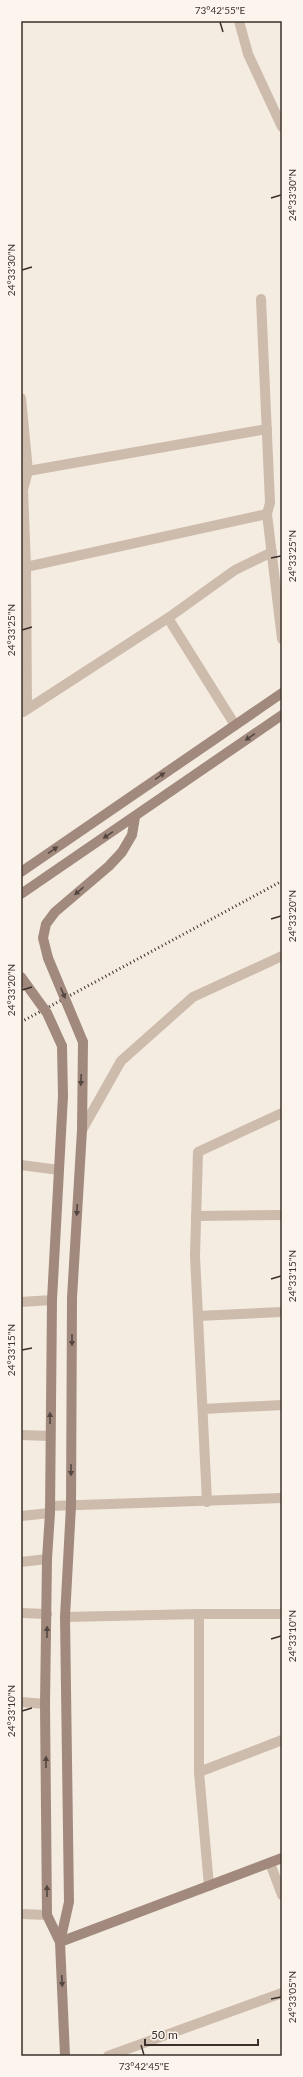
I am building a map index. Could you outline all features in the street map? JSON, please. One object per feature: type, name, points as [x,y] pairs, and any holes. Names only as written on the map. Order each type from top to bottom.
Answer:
[{"type":"street","points":[[239,21],[248,54],[282,127]]},
{"type":"street","points":[[262,299],[270,503],[267,514],[282,639]]},
{"type":"street","points":[[21,398],[28,471],[24,490],[26,566],[24,711]]},
{"type":"street","points":[[28,471],[267,429]]},
{"type":"street","points":[[26,566],[267,514]]},
{"type":"street","points":[[24,711],[168,618],[235,570],[272,552]]},
{"type":"street","points":[[168,618],[236,725]]},
{"type":"street","points":[[21,872],[282,693]]},
{"type":"street","points":[[21,894],[282,715]]},
{"type":"street","points":[[65,2056],[60,1942],[69,1902],[65,1617],[71,1506],[72,1298],[82,1130],[83,1042],[48,958],[43,938],[46,924],[54,912],[109,866],[122,852],[132,835],[135,817]]},
{"type":"street","points":[[82,1130],[121,1061],[193,997],[282,956]]},
{"type":"street","points":[[21,977],[47,1013],[62,1046],[63,1096],[52,1300],[46,1704],[47,1915],[60,1942]]},
{"type":"street","points":[[207,1502],[195,1256],[198,1152],[282,1113]]},
{"type":"street","points":[[21,1165],[59,1170]]},
{"type":"street","points":[[196,1216],[282,1215]]},
{"type":"street","points":[[21,1302],[52,1300]]},
{"type":"street","points":[[198,1316],[282,1312]]},
{"type":"street","points":[[203,1409],[282,1405]]},
{"type":"street","points":[[21,1436],[50,1436]]},
{"type":"street","points":[[21,1516],[71,1506],[282,1498]]},
{"type":"street","points":[[21,1562],[47,1559]]},
{"type":"street","points":[[21,1613],[47,1614]]},
{"type":"street","points":[[199,1614],[199,1772],[209,1886]]},
{"type":"street","points":[[65,1617],[282,1614]]},
{"type":"street","points":[[21,1702],[46,1704]]},
{"type":"street","points":[[199,1772],[282,1740]]},
{"type":"street","points":[[60,1942],[282,1858]]},
{"type":"street","points":[[270,1863],[282,1895]]},
{"type":"street","points":[[21,1914],[47,1915]]},
{"type":"street","points":[[108,2056],[282,1993]]},
{"type":"railway","points":[[21,1022],[282,881]]}]
